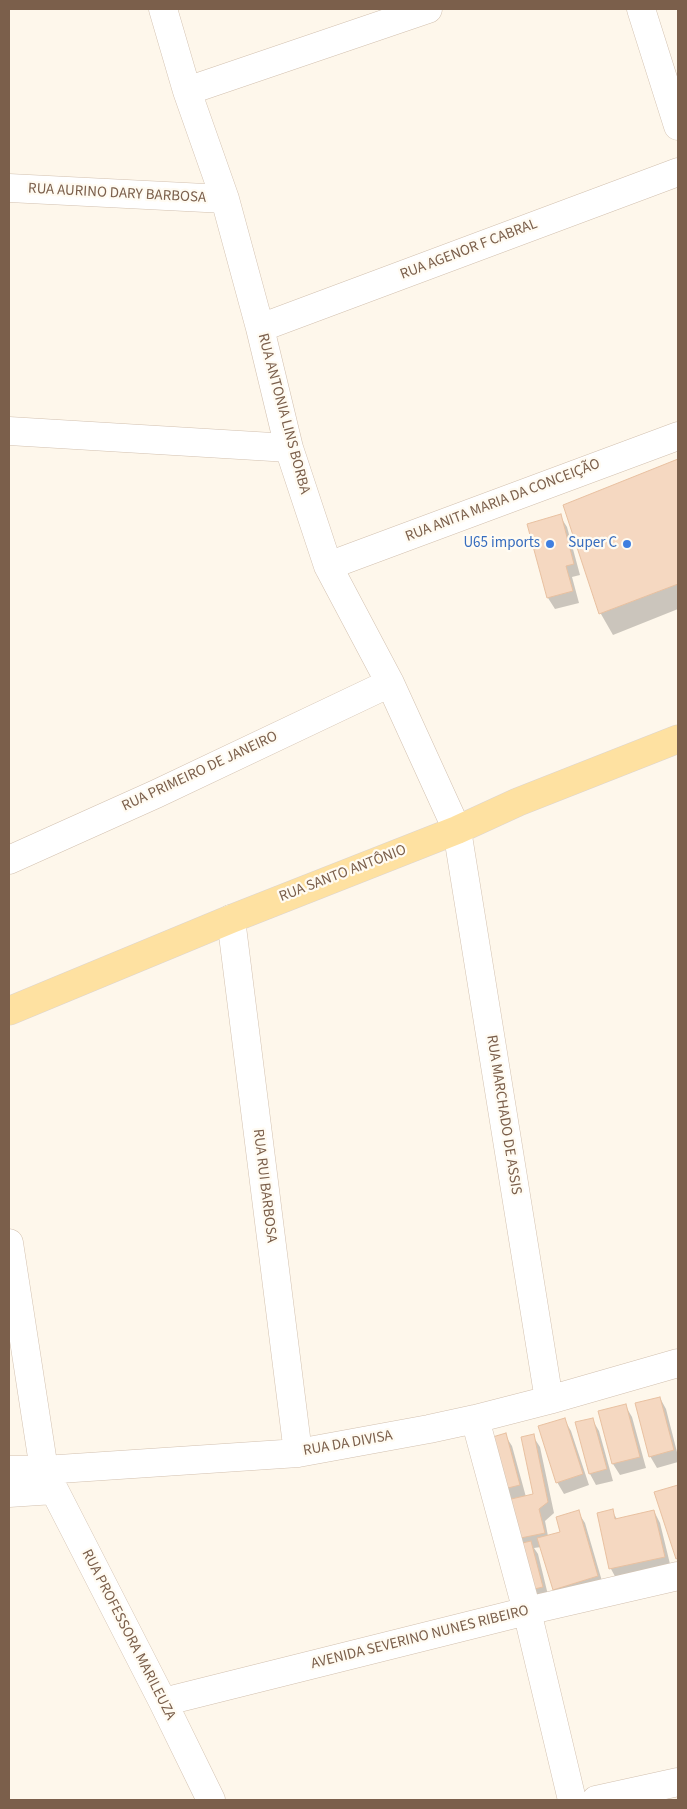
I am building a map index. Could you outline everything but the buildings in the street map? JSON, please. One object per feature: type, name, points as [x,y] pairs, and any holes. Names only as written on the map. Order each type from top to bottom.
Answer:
[{"type":"main road","name":"RUA SANTO ANTÔNIO","points":[[9,1011],[230,919],[457,830],[518,802],[678,738]]},
{"type":"street","name":"RUA ANTONIA LINS BORBA","points":[[162,9],[187,91],[225,199],[260,328],[289,448],[328,566],[390,683],[457,830]]},
{"type":"street","points":[[187,91],[428,9]]},
{"type":"street","points":[[641,9],[678,126]]},
{"type":"street","name":"RUA AGENOR F CABRAL","points":[[260,328],[678,172]]},
{"type":"street","name":"RUA AURINO DARY BARBOSA","points":[[9,188],[225,199]]},
{"type":"street","points":[[9,431],[289,448]]},
{"type":"street","name":"RUA ANITA MARIA DA CONCEIÇÃO","points":[[328,566],[678,436]]},
{"type":"street","name":"RUA PRIMEIRO DE JANEIRO","points":[[9,860],[156,794],[390,683]]},
{"type":"street","name":"RUA MARCHADO DE ASSIS","points":[[457,830],[549,1400]]},
{"type":"street","name":"RUA RUI BARBOSA","points":[[230,919],[298,1453]]},
{"type":"street","name":"RUA PROFESSORA MARILEUZA","points":[[9,1243],[49,1480],[211,1800]]},
{"type":"street","name":"RUA DA DIVISA","points":[[9,1470],[49,1480],[298,1453],[475,1419],[678,1363]]},
{"type":"street","points":[[475,1419],[528,1611],[572,1800]]},
{"type":"street","points":[[9,1493],[49,1480]]},
{"type":"street","name":"AVENIDA SEVERINO NUNES RIBEIRO","points":[[163,1702],[528,1611],[678,1576]]},
{"type":"street","points":[[596,1800],[678,1782]]},
{"type":"place","name":"U65 imports","points":[[550,544]]},
{"type":"place","name":"Super C","points":[[627,544]]}]
